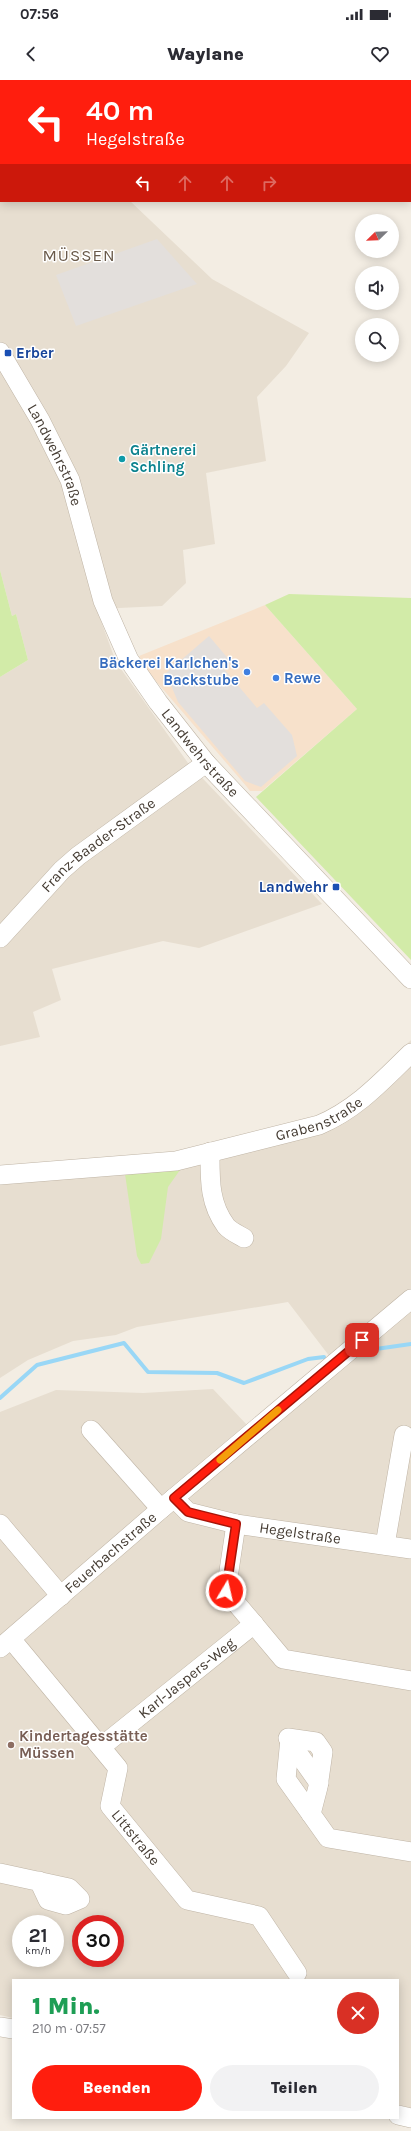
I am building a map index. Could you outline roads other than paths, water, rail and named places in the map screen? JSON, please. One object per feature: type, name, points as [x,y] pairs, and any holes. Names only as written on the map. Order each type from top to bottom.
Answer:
[{"type":"street","name":"Landwehrstraße","points":[[0,352],[40,420],[70,480],[103,601],[128,660],[158,702],[206,763],[411,979]]},
{"type":"street","name":"Franz-Baader-Straße","points":[[0,938],[62,870],[78,856],[206,763]]},
{"type":"street","name":"Grabenstraße","points":[[0,1175],[176,1161],[319,1125],[339,1116],[354,1106],[411,1054]]},
{"type":"street","points":[[210,1152],[210,1188],[216,1206],[227,1227],[244,1238]]},
{"type":"street","name":"Feuerbachstraße","points":[[6,1643],[167,1504],[411,1299]]},
{"type":"street","name":"Feuerbachstraße","points":[[91,1430],[167,1504]]},
{"type":"street","points":[[385,1545],[404,1435]]},
{"type":"street","name":"Hegelstraße","points":[[167,1504],[188,1512],[236,1524],[411,1549]]},
{"type":"street","name":"Feuerbachstraße","points":[[0,1524],[61,1596]]},
{"type":"street","points":[[236,1524],[226,1591],[283,1659],[411,1681]]},
{"type":"street","name":"Karl-Jaspers-Weg","points":[[101,1747],[254,1624]]},
{"type":"street","name":"Littstraße","points":[[6,1643],[101,1747],[118,1768],[110,1806],[187,1900],[259,1916],[297,1973]]},
{"type":"street","points":[[311,1814],[315,1778],[323,1752],[316,1742],[289,1739],[286,1779],[328,1838],[411,1852]]},
{"type":"street","points":[[291,1786],[315,1778]]},
{"type":"street","points":[[0,1873],[39,1881]]},
{"type":"street","points":[[0,2027],[12,2030]]},
{"type":"street","points":[[399,2115],[411,2118]]},
{"type":"waterway","points":[[0,1398],[37,1365],[124,1343],[148,1372],[217,1373],[244,1383],[308,1359],[324,1357]]},
{"type":"waterway","points":[[369,1350],[411,1344]]},
{"type":"place","name":"Erber","points":[[8,353]]},
{"type":"place","name":"Gärtnerei Schling","points":[[122,459]]},
{"type":"place","name":"Bäckerei Karlchen's Backstube","points":[[247,672]]},
{"type":"place","name":"Rewe","points":[[276,678]]},
{"type":"place","name":"Landwehr","points":[[336,887]]},
{"type":"place","name":"Kindertagesstätte Müssen","points":[[11,1745]]},
{"type":"district","name":"MÜSSEN","points":[[79,255]]}]
